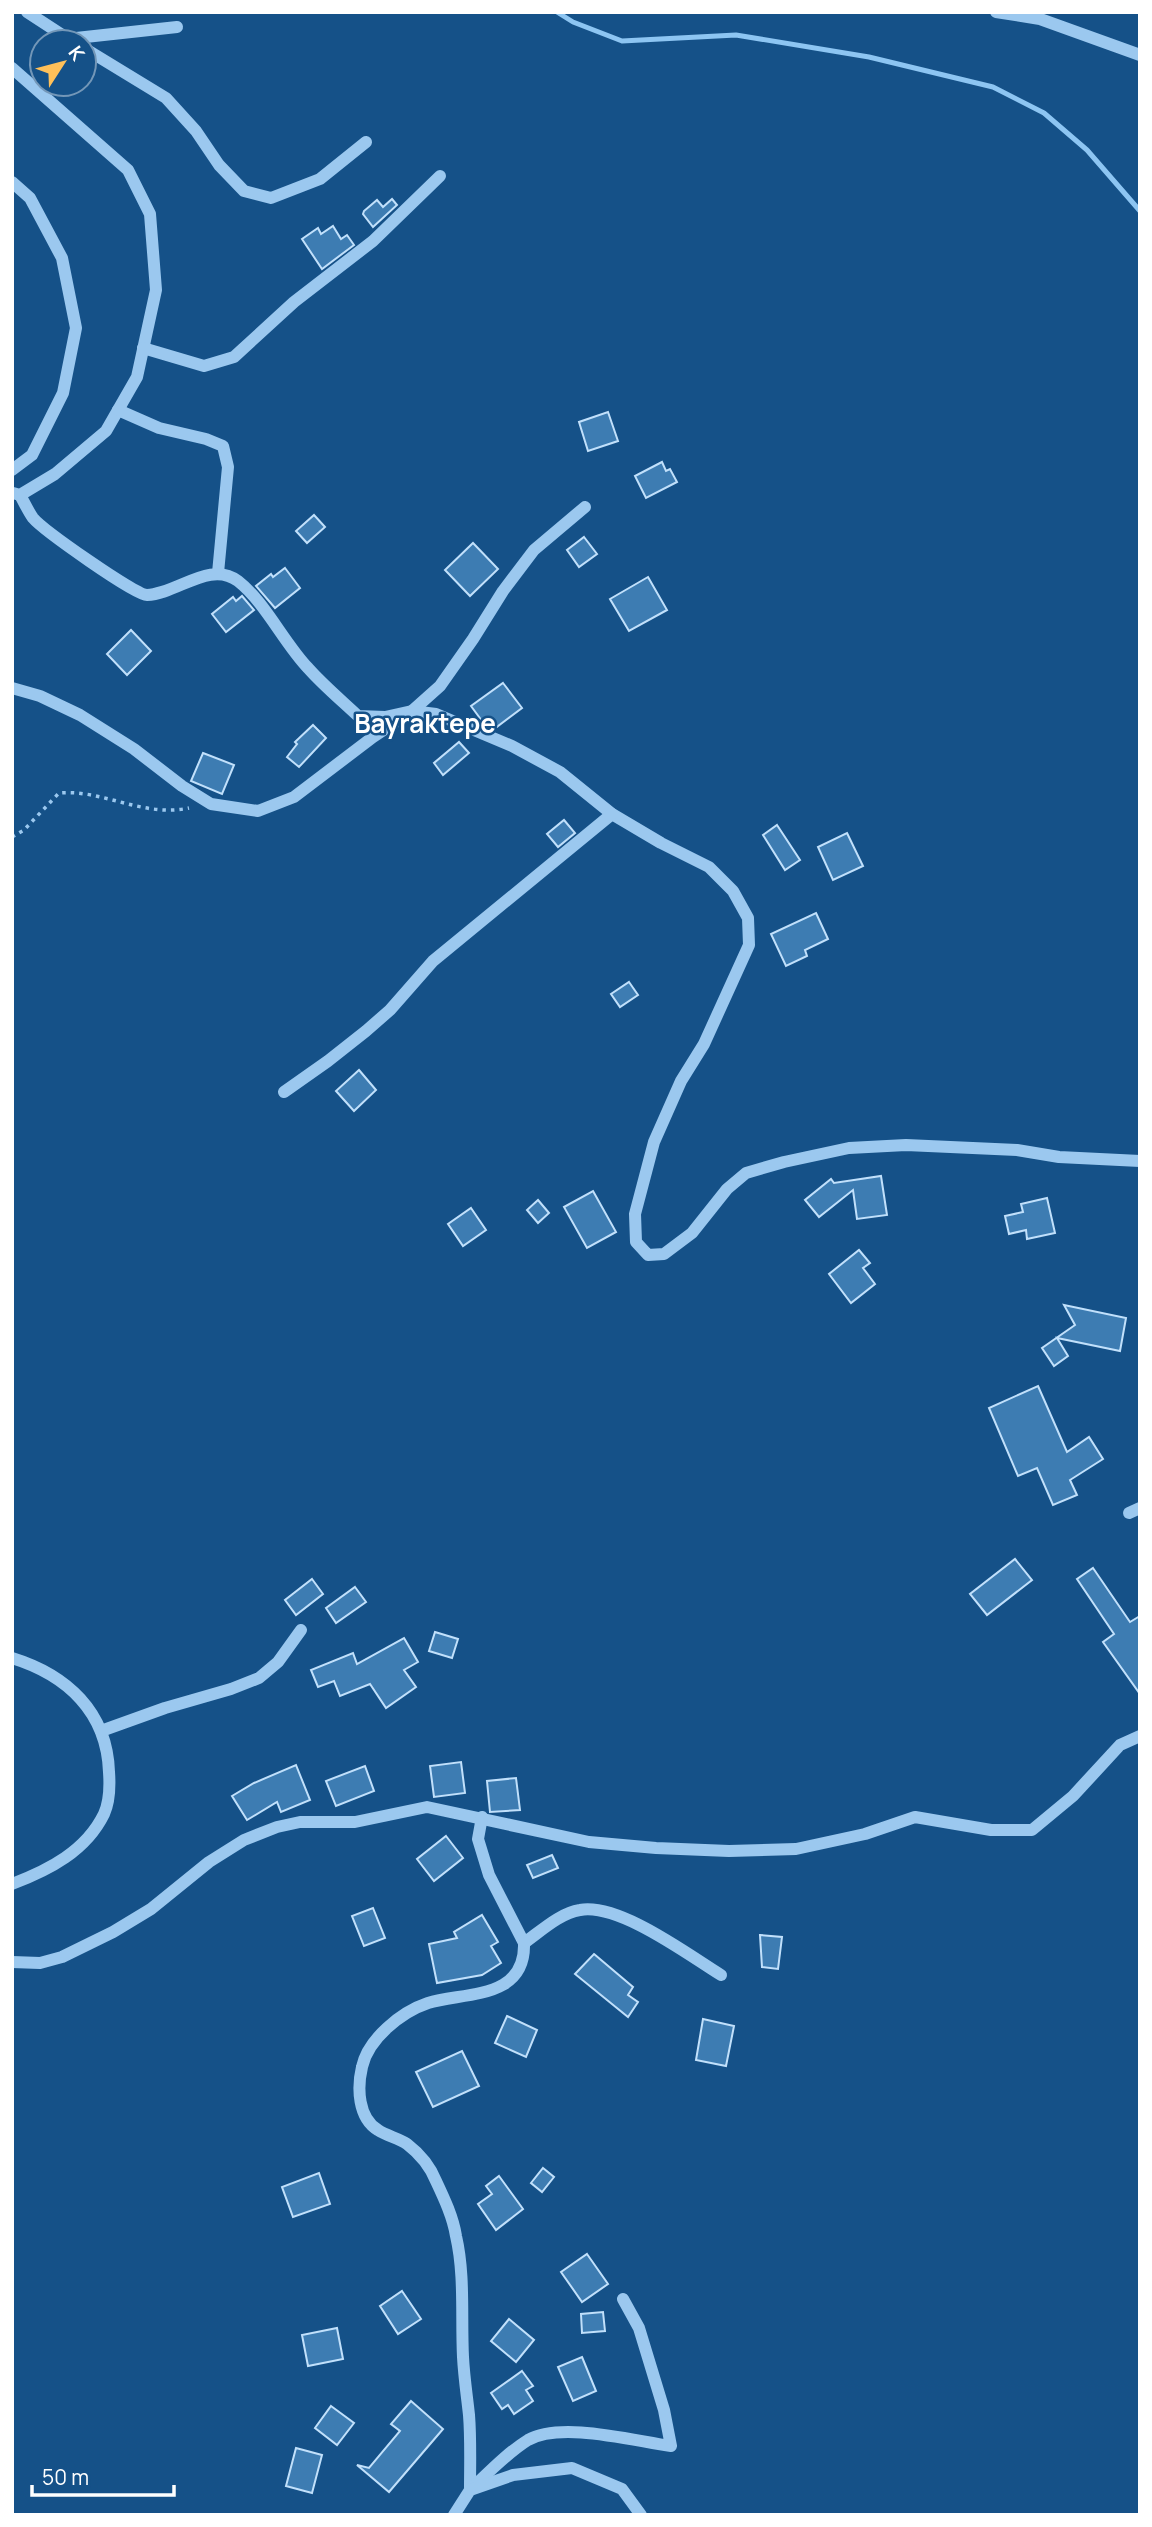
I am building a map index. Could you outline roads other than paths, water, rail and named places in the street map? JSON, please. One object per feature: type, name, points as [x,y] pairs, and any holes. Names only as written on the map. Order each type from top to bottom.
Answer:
[{"type":"street","points":[[27,12],[51,28]]},
{"type":"street","points":[[996,12],[1040,19],[1140,55]]},
{"type":"street","points":[[98,37],[177,27]]},
{"type":"street","points":[[98,57],[166,98],[196,131],[219,165],[244,191],[271,198],[320,179],[366,142]]},
{"type":"street","points":[[12,68],[128,170],[150,214],[156,290],[136,377],[106,431],[55,474],[16,494],[34,519],[111,577],[144,595],[172,591],[199,577],[218,573],[237,581],[265,611],[307,668],[358,716],[385,717],[412,711],[436,714],[512,746],[560,772],[612,814],[709,867],[733,891],[747,918],[749,944],[704,1044],[681,1081],[654,1142],[635,1214],[636,1242],[648,1255],[664,1254],[692,1234],[727,1189],[746,1173],[849,1148],[920,1146],[1017,1150],[1059,1157],[1140,1161]]},
{"type":"street","points":[[143,348],[204,366],[234,357],[294,302],[373,241],[440,176]]},
{"type":"street","points":[[12,183],[30,198],[62,258],[76,328],[63,393],[32,455],[12,470]]},
{"type":"street","points":[[118,410],[159,428],[206,439],[223,446],[228,467],[218,573]]},
{"type":"street","points":[[12,688],[40,696],[80,715],[134,749],[181,786],[211,804],[258,811],[293,797],[412,711],[440,686],[503,591],[534,550],[585,507]]},
{"type":"street","points":[[284,1092],[366,1031],[390,1010],[433,961],[612,814]]},
{"type":"street","points":[[101,1731],[259,1678],[278,1662],[301,1630]]},
{"type":"street","points":[[12,1658],[52,1675],[76,1692],[90,1710],[101,1731],[109,1762],[110,1793],[104,1814],[76,1851],[54,1866],[12,1884]]},
{"type":"street","points":[[12,1962],[40,1964],[62,1957],[113,1932],[151,1909],[209,1862],[244,1840],[276,1827],[300,1822],[355,1822],[427,1807],[589,1842],[729,1851],[796,1849],[865,1834],[915,1816],[991,1830],[1032,1830],[1073,1796],[1120,1745],[1140,1736]]},
{"type":"street","points":[[470,2490],[469,2417],[463,2360],[461,2273],[456,2235],[443,2197],[422,2156],[405,2143],[375,2129],[367,2119],[359,2096],[366,2054],[405,2013],[429,2003],[472,1997],[502,1985],[520,1965],[524,1942],[489,1875],[478,1839],[482,1817]]},
{"type":"street","points":[[524,1942],[565,1914],[581,1909],[601,1910],[625,1917],[721,1975]]},
{"type":"street","points":[[454,2515],[470,2490],[528,2440],[545,2433],[565,2431],[671,2446],[664,2410],[639,2328],[623,2299]]},
{"type":"street","points":[[470,2490],[513,2475],[572,2468],[622,2489],[641,2515]]},
{"type":"waterway","points":[[557,12],[573,22],[622,41],[736,35],[869,57],[993,87],[1044,113],[1087,150],[1140,211]]},
{"type":"district","name":"Bayraktepe","points":[[425,723]]}]
